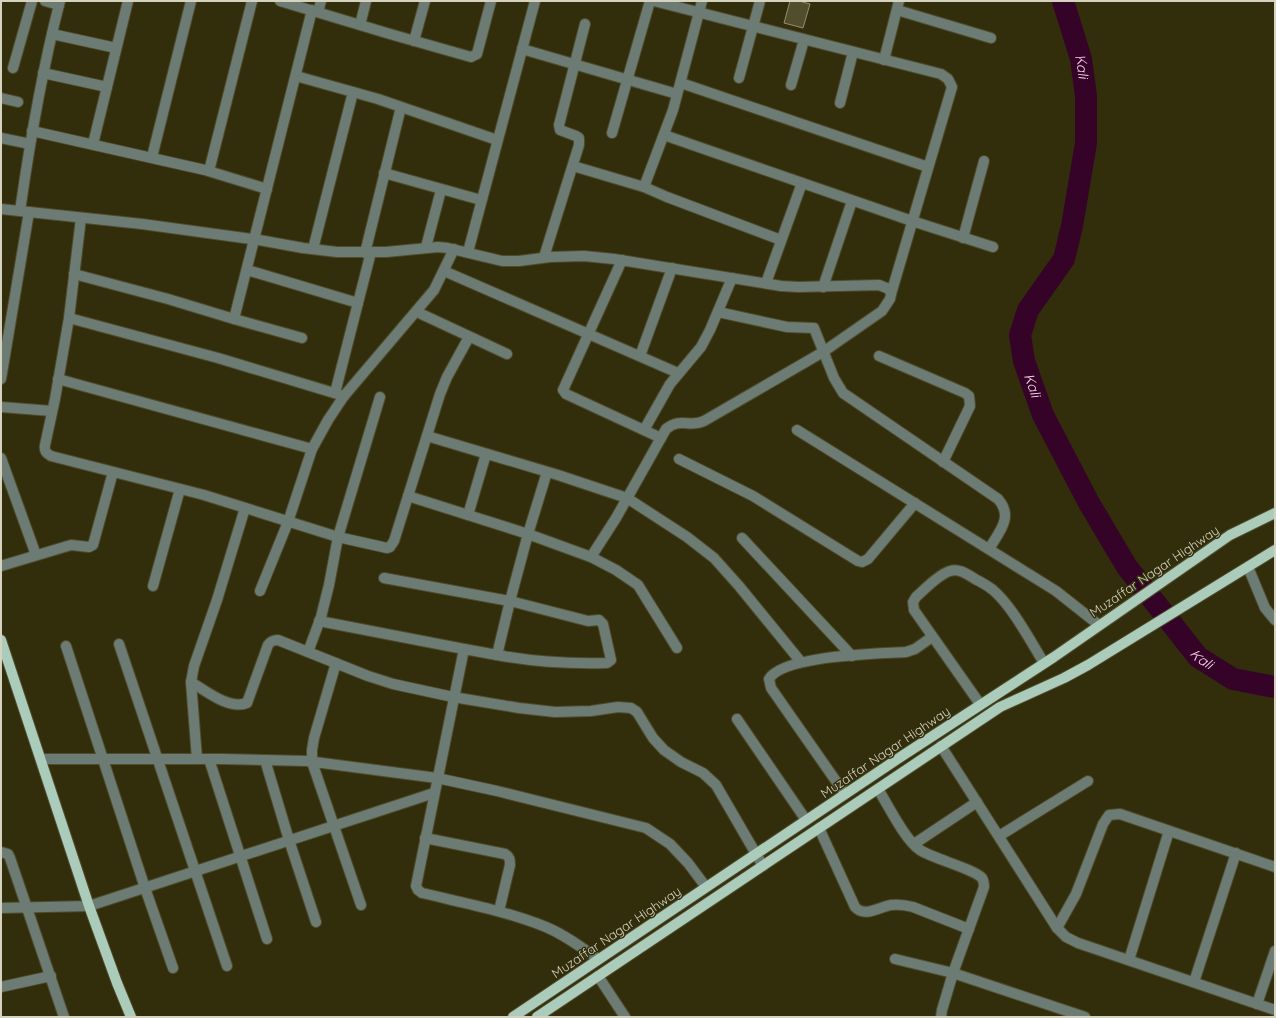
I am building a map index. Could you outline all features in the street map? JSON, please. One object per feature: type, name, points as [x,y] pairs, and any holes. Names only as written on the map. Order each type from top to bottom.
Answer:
[{"type":"main road","name":"Muzaffar Nagar Highway","points":[[513,1017],[980,704],[1044,664],[1102,622],[1230,535],[1275,513]]},
{"type":"main road","name":"Muzaffar Nagar Highway","points":[[537,1017],[1000,707],[1064,678],[1113,650],[1275,550]]},
{"type":"main road","points":[[1,640],[89,906],[131,1017]]},
{"type":"street","points":[[13,68],[32,1]]},
{"type":"street","points":[[1,380],[24,212],[32,131],[60,3],[45,1]]},
{"type":"street","points":[[93,144],[128,1]]},
{"type":"street","points":[[152,157],[190,1]]},
{"type":"street","points":[[208,171],[252,1]]},
{"type":"street","points":[[280,1],[414,41],[471,56],[475,56],[477,54],[491,1]]},
{"type":"street","points":[[234,319],[296,76],[315,11],[321,1]]},
{"type":"street","points":[[360,25],[366,1]]},
{"type":"street","points":[[414,41],[424,1]]},
{"type":"street","points":[[468,252],[535,1]]},
{"type":"street","points":[[612,133],[650,1]]},
{"type":"street","points":[[591,557],[627,498],[666,429],[673,424],[694,424],[704,422],[823,352],[882,311],[890,299],[952,87],[948,79],[940,74],[654,1]]},
{"type":"street","points":[[644,187],[678,94],[702,1]]},
{"type":"street","points":[[739,78],[760,1]]},
{"type":"street","points":[[884,60],[898,6],[991,38]]},
{"type":"street","points":[[544,257],[580,145],[579,138],[560,130],[559,128],[585,24]]},
{"type":"street","points":[[52,34],[116,48]]},
{"type":"street","points":[[791,85],[804,40]]},
{"type":"street","points":[[522,49],[678,94]]},
{"type":"street","points":[[840,104],[853,52]]},
{"type":"street","points":[[44,73],[107,87]]},
{"type":"street","points":[[296,76],[401,107],[497,140]]},
{"type":"street","points":[[681,83],[928,167]]},
{"type":"street","points":[[313,249],[353,92]]},
{"type":"street","points":[[1,98],[18,102]]},
{"type":"street","points":[[260,590],[288,522],[312,449],[340,394],[384,174],[401,107]]},
{"type":"street","points":[[32,131],[152,157],[208,171],[267,189]]},
{"type":"street","points":[[664,135],[912,221],[993,247]]},
{"type":"street","points":[[1,138],[30,144]]},
{"type":"street","points":[[963,238],[984,161]]},
{"type":"street","points":[[573,166],[644,187],[674,200],[781,240]]},
{"type":"street","points":[[384,174],[481,200]]},
{"type":"street","points":[[766,283],[802,183]]},
{"type":"street","points":[[426,247],[441,190]]},
{"type":"street","points":[[822,287],[852,200]]},
{"type":"street","points":[[1,209],[255,239],[337,252],[368,252],[438,247],[468,252],[502,261],[519,261],[544,257],[584,256],[622,260],[732,278],[799,287],[879,285],[889,289],[891,294]]},
{"type":"street","points":[[80,218],[69,318],[44,450],[47,453],[113,472],[204,495],[338,537],[387,548],[394,542],[440,394],[447,377],[469,337]]},
{"type":"street","points":[[340,394],[417,312],[434,290],[454,249]]},
{"type":"street","points":[[622,260],[589,334],[563,387],[564,392],[661,438]]},
{"type":"street","points":[[640,356],[672,268]]},
{"type":"street","points":[[247,270],[358,303]]},
{"type":"street","points":[[444,271],[678,373]]},
{"type":"street","points":[[74,274],[168,299],[302,338]]},
{"type":"street","points":[[644,430],[670,384],[701,347],[710,330],[732,278]]},
{"type":"street","points":[[417,312],[507,354]]},
{"type":"street","points":[[718,312],[787,327],[814,328],[834,378],[843,393],[998,499],[1003,505],[1006,514],[1005,521],[989,549]]},
{"type":"street","points":[[69,318],[218,358],[340,394]]},
{"type":"street","points":[[878,356],[969,396],[970,406],[943,462]]},
{"type":"street","points":[[58,379],[312,449]]},
{"type":"street","points":[[308,652],[320,622],[338,537],[380,397]]},
{"type":"street","points":[[1,407],[52,412]]},
{"type":"street","points":[[797,430],[989,549],[1102,622]]},
{"type":"street","points":[[427,436],[627,498],[688,537],[714,558],[739,586],[801,662]]},
{"type":"street","points":[[468,515],[486,454]]},
{"type":"street","points":[[1,458],[36,556]]},
{"type":"street","points":[[680,459],[753,496],[858,561],[862,562],[868,559],[915,503]]},
{"type":"street","points":[[1,566],[71,545],[89,547],[93,545],[113,472]]},
{"type":"street","points":[[497,655],[528,534],[547,472]]},
{"type":"street","points":[[153,586],[180,489]]},
{"type":"street","points":[[408,496],[528,534],[591,557],[616,570],[638,585],[677,648]]},
{"type":"street","points":[[197,759],[191,682],[194,666],[217,600],[245,508]]},
{"type":"street","points":[[742,538],[852,656]]},
{"type":"street","points":[[1244,569],[1265,608],[1275,620]]},
{"type":"street","points":[[980,704],[914,610],[913,602],[916,597],[943,574],[956,570],[965,572],[994,590],[1020,624],[1044,664]]},
{"type":"street","points":[[320,622],[530,661],[552,663],[607,663],[611,660],[603,624],[599,620],[588,621],[510,601],[384,578]]},
{"type":"street","points":[[845,794],[769,684],[771,675],[793,664],[815,659],[906,652],[915,649],[932,637]]},
{"type":"street","points":[[191,682],[215,698],[226,702],[244,704],[249,701],[270,641],[278,640],[368,676],[393,684],[453,697],[519,708],[555,712],[591,711],[618,707],[630,708],[637,712],[653,738],[664,750],[681,762],[703,773],[716,785],[763,866]]},
{"type":"street","points":[[119,644],[156,759],[227,966]]},
{"type":"street","points":[[66,646],[102,759],[173,968]]},
{"type":"street","points":[[464,648],[416,877],[416,886],[422,893],[499,911],[546,928],[572,940],[598,959]]},
{"type":"street","points":[[336,663],[314,738],[312,762],[361,905]]},
{"type":"street","points":[[737,720],[806,820]]},
{"type":"street","points":[[941,746],[1057,928],[1066,937],[1078,943],[1275,1010]]},
{"type":"street","points":[[41,759],[209,759],[312,762],[437,778],[646,828],[670,844],[688,862],[706,887]]},
{"type":"street","points":[[209,759],[268,939]]},
{"type":"street","points":[[265,760],[316,922]]},
{"type":"street","points":[[999,836],[1088,781]]},
{"type":"street","points":[[878,789],[909,839],[919,850],[981,877],[984,882],[984,887],[953,973],[941,1017]]},
{"type":"street","points":[[1,908],[89,906],[434,793]]},
{"type":"street","points":[[914,844],[977,802]]},
{"type":"street","points":[[1057,928],[1076,894],[1103,824],[1109,815],[1120,814],[1275,867]]},
{"type":"street","points":[[819,828],[855,907],[859,911],[864,913],[891,905],[904,905],[913,907],[969,929]]},
{"type":"street","points":[[1129,960],[1169,831]]},
{"type":"street","points":[[425,838],[509,856],[510,865],[499,911]]},
{"type":"street","points":[[1,852],[8,854],[10,858],[64,1017]]},
{"type":"street","points":[[1194,982],[1236,853]]},
{"type":"street","points":[[1257,1004],[1275,951]]},
{"type":"street","points":[[895,959],[953,973],[1085,1017]]},
{"type":"street","points":[[1,987],[50,976]]},
{"type":"street","points":[[598,976],[625,1017]]},
{"type":"building","points":[[790,1],[799,1],[810,4],[803,28],[784,23]]},
{"type":"waterway","name":"Kali","points":[[1063,1],[1081,59],[1086,96],[1086,143],[1072,226],[1064,259],[1028,310],[1020,335],[1024,361],[1043,415],[1089,503],[1127,567],[1198,657],[1233,679],[1275,687]]}]
